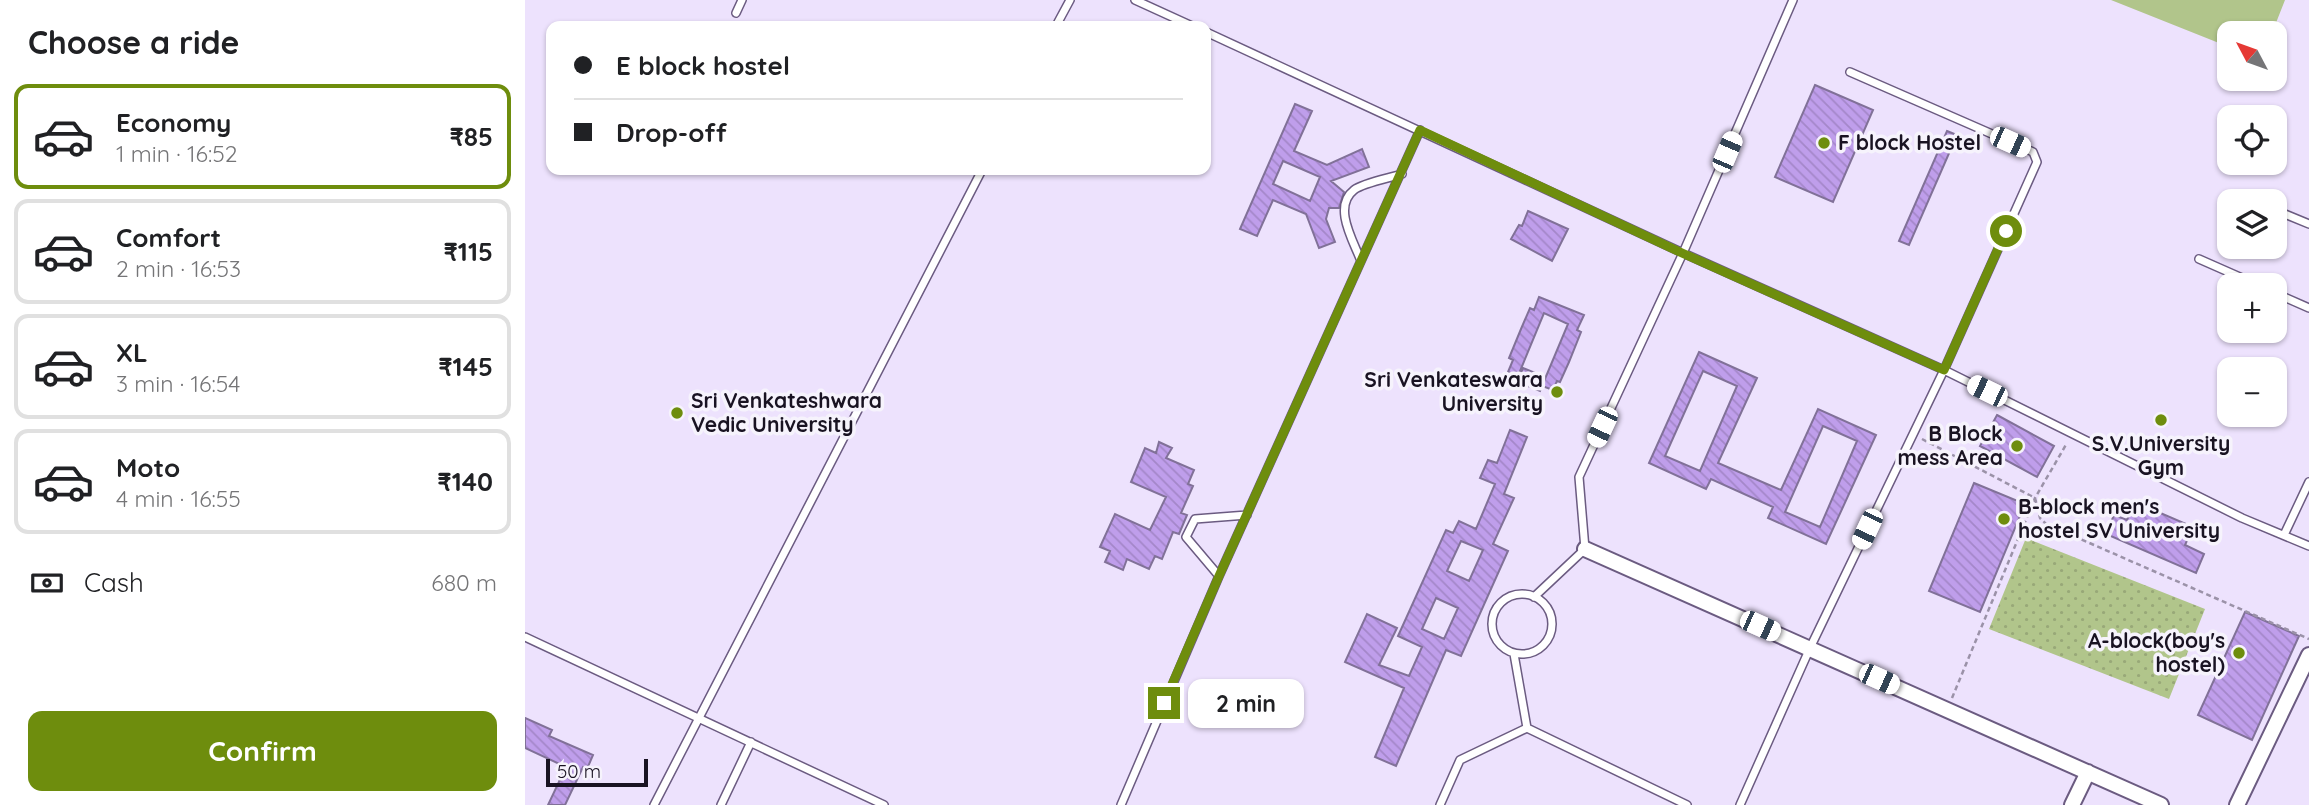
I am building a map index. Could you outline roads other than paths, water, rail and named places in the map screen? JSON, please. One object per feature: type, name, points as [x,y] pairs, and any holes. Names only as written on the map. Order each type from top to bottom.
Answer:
[{"type":"street","points":[[1585,549],[2161,805]]},
{"type":"street","points":[[2237,805],[2309,655]]},
{"type":"street","points":[[2073,805],[2088,772]]},
{"type":"lane","points":[[736,13],[742,0]]},
{"type":"lane","points":[[1135,0],[1181,21]]},
{"type":"lane","points":[[1534,597],[1585,549],[1579,477],[1682,253],[1793,0]]},
{"type":"lane","points":[[1058,21],[1068,1]]},
{"type":"lane","points":[[1211,35],[1682,253],[1944,370],[2242,518],[2309,546]]},
{"type":"lane","points":[[1741,805],[1810,648],[1944,370],[2037,162],[2033,152],[1850,72]]},
{"type":"lane","points":[[1121,805],[1219,576],[1420,130]]},
{"type":"lane","points":[[1361,261],[1344,215],[1346,201],[1354,189],[1402,174]]},
{"type":"lane","points":[[654,805],[979,175]]},
{"type":"lane","points":[[2287,215],[2309,224]]},
{"type":"lane","points":[[2199,259],[2231,273]]},
{"type":"lane","points":[[2287,298],[2309,308]]},
{"type":"lane","points":[[2284,535],[2309,482]]},
{"type":"lane","points":[[1219,576],[1187,537],[1195,519],[1247,515]]},
{"type":"lane","points":[[1514,595],[1534,597],[1548,610],[1552,629],[1542,647],[1524,654],[1514,654],[1498,643],[1493,634],[1493,615],[1498,606],[1514,595]]},
{"type":"lane","points":[[525,637],[884,805]]},
{"type":"lane","points":[[1514,654],[1527,728]]},
{"type":"lane","points":[[1440,805],[1460,761],[1527,728]]},
{"type":"lane","points":[[1527,728],[1687,805]]},
{"type":"lane","points":[[721,805],[751,742]]},
{"type":"place","name":"F block Hostel","points":[[1824,143]]},
{"type":"place","name":"Sri Venkateswara University","points":[[1557,392]]},
{"type":"place","name":"Sri Venkateshwara Vedic University","points":[[677,413]]},
{"type":"place","name":"S.V.University Gym","points":[[2161,420]]},
{"type":"place","name":"B Block mess Area","points":[[2017,446]]},
{"type":"place","name":"B-block men's hostel SV University","points":[[2004,519]]},
{"type":"place","name":"A-block(boy's hostel)","points":[[2239,653]]}]
